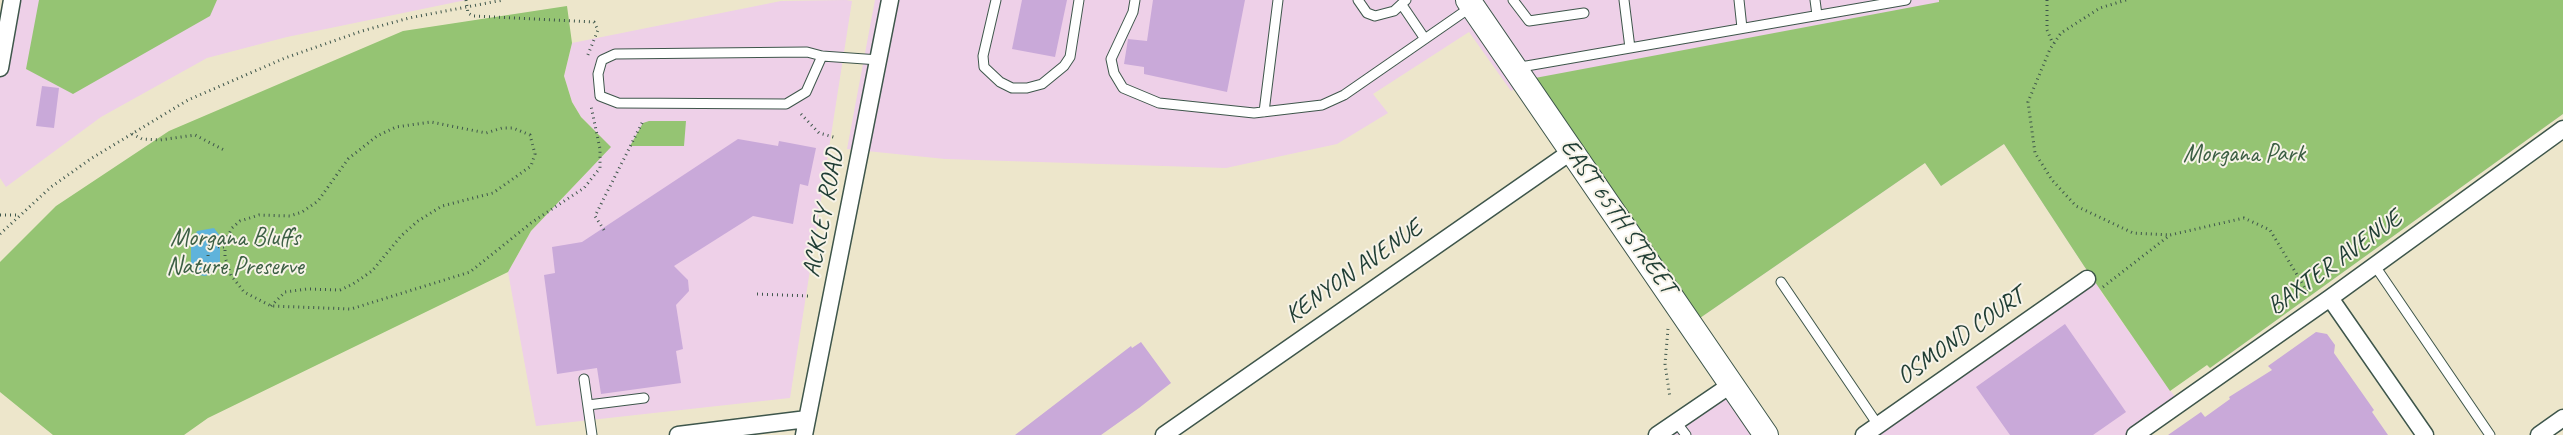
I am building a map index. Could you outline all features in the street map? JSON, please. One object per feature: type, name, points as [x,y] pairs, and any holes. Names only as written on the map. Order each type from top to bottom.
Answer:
[{"type":"street","points":[[0,68],[12,0]]},
{"type":"street","name":"ACKLEY ROAD","points":[[805,427],[880,60],[890,0]]},
{"type":"street","name":"EAST 65TH STREET","points":[[1474,2],[1515,68],[1766,435]]},
{"type":"street","name":"BAXTER AVENUE","points":[[2135,435],[2375,266],[2563,129]]},
{"type":"street","name":"KENYON AVENUE","points":[[1164,435],[1572,151]]},
{"type":"street","name":"OSMOND COURT","points":[[1864,435],[2087,279]]},
{"type":"street","points":[[2330,298],[2425,435]]},
{"type":"street","points":[[1657,435],[1681,429],[1732,384]]},
{"type":"street","points":[[2539,435],[2563,418]]},
{"type":"street","points":[[678,435],[805,427]]},
{"type":"lane","points":[[996,0],[983,56],[984,67],[1000,82],[1012,88],[1028,88],[1042,84],[1064,66],[1070,57],[1079,0]]},
{"type":"lane","points":[[1135,0],[1133,12],[1111,59],[1114,73],[1123,88],[1159,103],[1254,113],[1322,105],[1344,95],[1425,39],[1474,2]]},
{"type":"lane","points":[[1264,112],[1278,0]]},
{"type":"lane","points":[[1358,0],[1368,13],[1375,16],[1385,15],[1404,3],[1425,39]]},
{"type":"lane","points":[[1513,0],[1529,21],[1584,14]]},
{"type":"lane","points":[[1624,0],[1630,48]]},
{"type":"lane","points":[[1739,0],[1742,28]]},
{"type":"lane","points":[[1815,0],[1817,16]]},
{"type":"lane","points":[[1515,68],[1906,0]]},
{"type":"lane","points":[[822,56],[806,92],[786,104],[618,103],[600,96],[598,74],[602,60],[615,54],[807,52],[822,56],[880,60]]},
{"type":"lane","points":[[2375,266],[2490,435]]},
{"type":"lane","points":[[1781,282],[1878,425]]},
{"type":"lane","points":[[584,379],[592,435]]},
{"type":"lane","points":[[588,406],[644,398]]},
{"type":"path","points":[[466,0],[468,12],[473,16],[594,22],[598,30],[588,52],[587,62]]},
{"type":"path","points":[[0,234],[51,187],[131,134],[188,100],[285,58],[362,31],[409,18],[503,0]]},
{"type":"path","points":[[2047,0],[2047,30],[2053,44]]},
{"type":"path","points":[[2126,0],[2100,8],[2061,33],[2053,44],[2028,102],[2035,153],[2052,180],[2076,206],[2133,233],[2170,235],[2244,218],[2270,230],[2309,296]]},
{"type":"path","points":[[271,306],[285,292],[306,289],[340,290],[353,284],[372,271],[401,236],[418,220],[442,206],[493,193],[531,166],[535,154],[530,135],[514,128],[502,128],[486,133],[431,122],[396,128],[377,136],[348,158],[318,200],[302,212],[290,216],[259,215],[240,221],[228,235],[224,247],[231,276],[244,292],[271,306],[351,309],[470,272],[531,223],[584,188],[600,168],[600,149],[590,99]]},
{"type":"path","points":[[801,114],[819,132],[836,138]]},
{"type":"path","points":[[604,230],[595,216],[643,121]]},
{"type":"path","points":[[131,134],[142,139],[166,140],[186,135],[195,135],[224,150]]},
{"type":"path","points":[[0,215],[21,215]]},
{"type":"path","points":[[2100,288],[2170,235]]},
{"type":"path","points":[[208,256],[209,240]]},
{"type":"path","points":[[208,246],[224,247]]},
{"type":"path","points":[[757,294],[808,296]]},
{"type":"path","points":[[1668,327],[1665,364],[1670,398]]},
{"type":"shaded area","points":[[12,0],[466,0],[287,37],[207,58],[101,117],[6,187],[0,178],[0,68]]},
{"type":"shaded area","name":"Morgana Park","points":[[875,0],[2563,0],[2563,114],[2210,368],[2139,266],[2101,292],[2180,404],[2135,435],[1864,435],[2090,275],[2004,144],[1941,186],[1925,163],[1700,318],[1535,79],[1511,91],[1469,32],[1373,94],[1388,113],[1337,144],[1226,168],[945,159],[847,149]]},
{"type":"shaded area","points":[[781,1],[852,1],[790,398],[536,426],[508,272],[531,231],[610,147],[581,117],[572,102],[564,76],[572,43]]},
{"type":"shaded area","points":[[1732,384],[1766,435],[1658,435]]},
{"type":"green space","points":[[39,0],[217,0],[210,16],[73,94],[26,69]]},
{"type":"green space","name":"Morgana Park","points":[[1939,0],[2563,0],[2563,114],[2210,368],[2207,365],[2170,391],[2084,266],[2004,144],[1941,186],[1925,163],[1700,318],[1535,78],[1939,2]]},
{"type":"green space","name":"Morgana Bluffs Nature Preserve","points":[[567,6],[572,43],[564,76],[572,102],[581,117],[611,147],[531,231],[508,272],[208,418],[184,435],[53,435],[0,392],[0,262],[56,206],[169,131],[403,31]]},
{"type":"green space","points":[[649,121],[686,121],[684,146],[630,146],[643,123]]},
{"type":"water","points":[[214,228],[220,236],[220,261],[214,273],[205,276],[199,275],[191,263],[191,244],[197,231]]},
{"type":"building","points":[[1022,0],[1067,0],[1055,57],[1012,49]]},
{"type":"building","points":[[1153,0],[1245,0],[1227,92],[1144,74],[1144,67],[1124,64],[1128,39],[1147,41]]},
{"type":"building","points":[[42,86],[59,88],[54,128],[36,126]]},
{"type":"building","points":[[738,139],[778,146],[779,141],[816,148],[808,186],[800,184],[793,224],[753,216],[674,266],[688,280],[689,291],[676,305],[683,349],[676,351],[681,383],[601,394],[597,368],[557,374],[544,275],[555,273],[552,247],[582,242]]},
{"type":"building","points":[[2065,324],[2126,412],[2093,435],[2010,435],[1976,387]]},
{"type":"building","points":[[2316,332],[2327,334],[2335,345],[2334,353],[2374,410],[2372,412],[2388,435],[2168,435],[2201,412],[2205,417],[2230,399],[2229,397],[2272,370],[2268,366]]},
{"type":"building","points":[[1141,342],[1171,383],[1139,408],[1101,435],[1015,435],[1131,346],[1132,348]]}]
